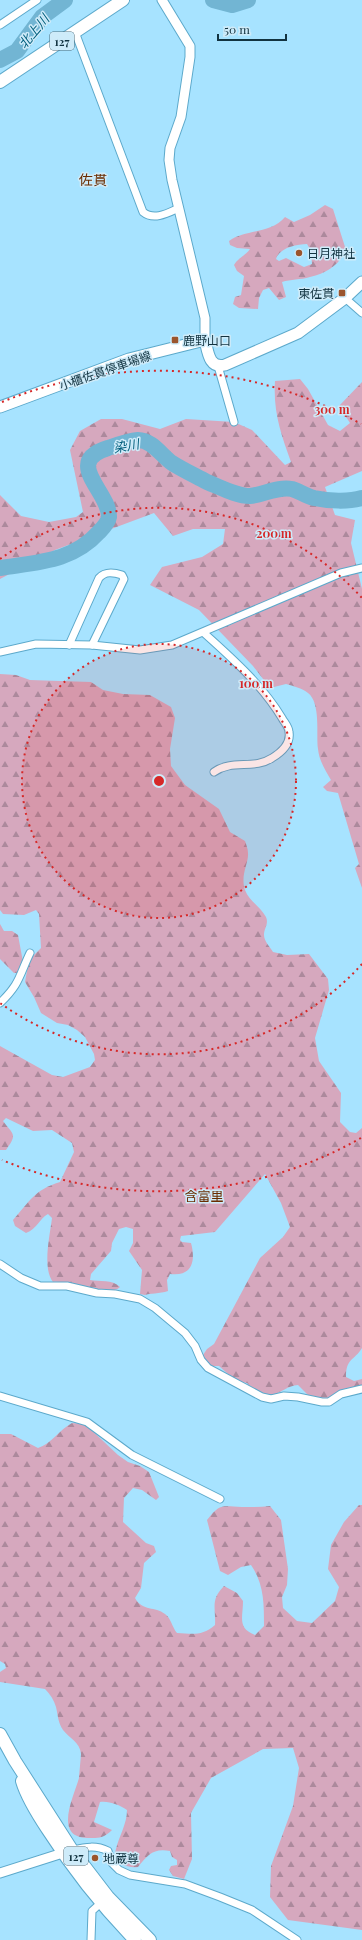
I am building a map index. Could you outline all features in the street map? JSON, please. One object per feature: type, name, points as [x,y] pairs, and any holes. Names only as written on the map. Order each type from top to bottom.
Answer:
[{"type":"highway","name":"127","points":[[0,82],[123,0]]},
{"type":"highway","name":"127","points":[[0,1734],[67,1851],[134,1940]]},
{"type":"highway","name":"127","points":[[105,1900],[150,1940]]},
{"type":"main road","points":[[205,340],[211,360],[218,366],[298,334],[345,298],[362,282]]},
{"type":"main road","name":"小櫃佐貫停車場線","points":[[0,407],[129,359],[205,340]]},
{"type":"street","points":[[0,25],[37,0]]},
{"type":"street","points":[[162,0],[190,46],[190,57],[181,117],[170,148],[169,160],[205,318],[205,340]]},
{"type":"street","points":[[75,32],[143,212],[147,215],[160,216],[179,208]]},
{"type":"street","points":[[345,298],[362,313]]},
{"type":"street","points":[[218,366],[234,422]]},
{"type":"street","points":[[0,652],[36,644],[92,645],[140,650],[172,645],[204,633],[341,573],[362,568]]},
{"type":"street","points":[[69,645],[99,578],[108,572],[122,575],[124,579],[92,645]]},
{"type":"street","points":[[204,633],[266,694],[289,731],[289,741],[284,750],[271,759],[258,764],[228,764],[214,772]]},
{"type":"street","points":[[0,1003],[18,984],[23,966],[30,953]]},
{"type":"street","points":[[0,1264],[21,1278],[40,1286],[68,1286],[97,1293],[115,1294],[140,1299],[155,1308],[185,1332],[195,1346],[201,1360],[208,1368],[262,1397],[271,1399],[284,1396],[298,1397],[329,1402],[341,1394],[362,1389]]},
{"type":"street","points":[[0,1396],[87,1422],[132,1455],[220,1499]]},
{"type":"street","points":[[0,1873],[67,1851],[90,1846],[100,1847],[108,1851],[112,1863],[119,1870],[130,1875],[185,1884],[220,1897],[252,1910],[297,1940]]},
{"type":"street","points":[[91,1940],[92,1911],[105,1900]]},
{"type":"green space","points":[[325,205],[333,209],[346,250],[336,265],[327,271],[316,275],[282,282],[286,297],[279,300],[269,288],[263,290],[259,298],[258,309],[239,308],[233,304],[235,297],[241,295],[244,276],[237,271],[234,265],[250,249],[237,248],[230,245],[229,241],[236,237],[273,226],[285,217],[294,222],[310,215]],"holes":[[[307,244],[311,251],[312,264],[304,267],[286,258],[279,261],[276,259],[284,249],[298,245]]]},
{"type":"green space","points":[[300,379],[308,389],[328,425],[340,431],[350,423],[339,406],[362,382],[362,471],[325,487],[335,515],[355,520],[351,543],[362,589],[362,888],[355,868],[359,864],[338,793],[327,791],[323,787],[331,780],[323,765],[319,753],[316,711],[312,698],[303,690],[286,684],[270,688],[253,666],[199,610],[150,585],[162,567],[202,557],[223,544],[225,529],[193,529],[173,536],[154,513],[55,550],[0,579],[0,495],[21,516],[49,522],[76,517],[83,512],[70,450],[80,431],[101,419],[122,419],[160,429],[186,419],[234,422],[252,430],[285,465],[291,462],[281,432],[275,403],[275,381]]},
{"type":"green space","points":[[0,674],[16,675],[30,680],[91,682],[103,690],[123,694],[150,695],[171,707],[175,718],[170,749],[171,766],[185,785],[219,809],[230,832],[245,841],[248,850],[248,857],[244,874],[245,890],[266,917],[267,922],[264,937],[266,942],[273,952],[287,955],[309,954],[328,979],[329,990],[315,1038],[319,1061],[341,1093],[340,1122],[350,1132],[356,1133],[362,1128],[362,1348],[347,1366],[346,1377],[354,1381],[362,1379],[362,1385],[344,1389],[327,1399],[312,1399],[298,1385],[272,1396],[254,1390],[247,1383],[236,1381],[219,1366],[211,1366],[206,1362],[203,1355],[207,1349],[214,1344],[260,1258],[283,1237],[290,1227],[281,1203],[265,1174],[215,1232],[181,1236],[180,1240],[182,1242],[191,1243],[193,1256],[191,1266],[183,1273],[170,1274],[167,1280],[168,1291],[165,1292],[145,1295],[140,1294],[142,1270],[129,1251],[133,1243],[133,1229],[126,1227],[119,1229],[112,1243],[111,1251],[91,1274],[90,1280],[110,1282],[117,1284],[120,1287],[115,1290],[107,1291],[70,1283],[53,1282],[50,1276],[47,1260],[52,1218],[48,1214],[33,1229],[26,1233],[15,1226],[13,1220],[33,1197],[51,1185],[60,1182],[74,1152],[72,1143],[52,1130],[33,1131],[6,1118],[3,1121],[12,1132],[13,1137],[6,1150],[0,1150],[0,1046],[52,1075],[63,1077],[90,1067],[95,1060],[94,1054],[85,1037],[77,1030],[68,1025],[57,1023],[41,1013],[25,982],[29,960],[41,948],[39,914],[36,910],[24,915],[3,914],[0,910]]},
{"type":"green space","points":[[0,924],[4,931],[12,931],[18,935],[23,962],[19,973],[14,973],[0,959]]},
{"type":"green space","points":[[72,1423],[85,1424],[118,1455],[128,1462],[140,1466],[149,1472],[159,1497],[156,1500],[142,1490],[133,1488],[124,1498],[123,1522],[146,1543],[154,1546],[156,1552],[144,1563],[141,1588],[135,1598],[145,1607],[165,1614],[169,1618],[177,1633],[202,1633],[215,1625],[215,1600],[224,1586],[237,1593],[243,1601],[242,1622],[243,1626],[249,1632],[255,1635],[264,1626],[261,1587],[259,1579],[251,1565],[241,1567],[228,1575],[220,1571],[207,1520],[219,1508],[226,1506],[270,1506],[281,1520],[288,1569],[287,1585],[282,1597],[283,1608],[297,1621],[312,1623],[335,1601],[339,1587],[328,1569],[331,1545],[344,1522],[359,1505],[362,1505],[362,1930],[288,1920],[270,1897],[271,1866],[293,1806],[299,1768],[293,1748],[263,1749],[211,1778],[191,1813],[192,1859],[184,1879],[173,1876],[169,1870],[171,1866],[177,1865],[177,1860],[172,1857],[170,1851],[164,1850],[151,1853],[138,1867],[125,1866],[118,1861],[115,1854],[126,1820],[127,1810],[118,1805],[100,1802],[94,1822],[112,1830],[106,1835],[97,1838],[87,1838],[77,1836],[71,1831],[68,1823],[68,1814],[79,1778],[81,1754],[79,1746],[65,1733],[61,1727],[54,1702],[45,1689],[0,1682],[0,1672],[6,1668],[5,1664],[0,1661],[0,1434],[11,1434],[38,1448],[43,1446]]},
{"type":"waterway","name":"北上川","points":[[0,60],[17,51],[42,17],[65,0]]},
{"type":"waterway","name":"北上川","points":[[213,0],[232,5],[248,0]]},
{"type":"waterway","name":"染川","points":[[0,568],[54,559],[66,555],[89,542],[104,527],[109,517],[107,507],[88,469],[89,461],[95,454],[130,441],[138,440],[148,443],[172,463],[207,482],[239,495],[250,496],[287,488],[314,498],[326,500],[345,501],[362,498]]},
{"type":"place","name":"日月神社","points":[[299,253]]},
{"type":"place","name":"東佐貫","points":[[342,293]]},
{"type":"place","name":"鹿野山口","points":[[175,340]]},
{"type":"place","name":"地蔵尊","points":[[95,1858]]},
{"type":"district","name":"佐貫","points":[[93,179]]},
{"type":"district","name":"含富里","points":[[204,1195]]}]
